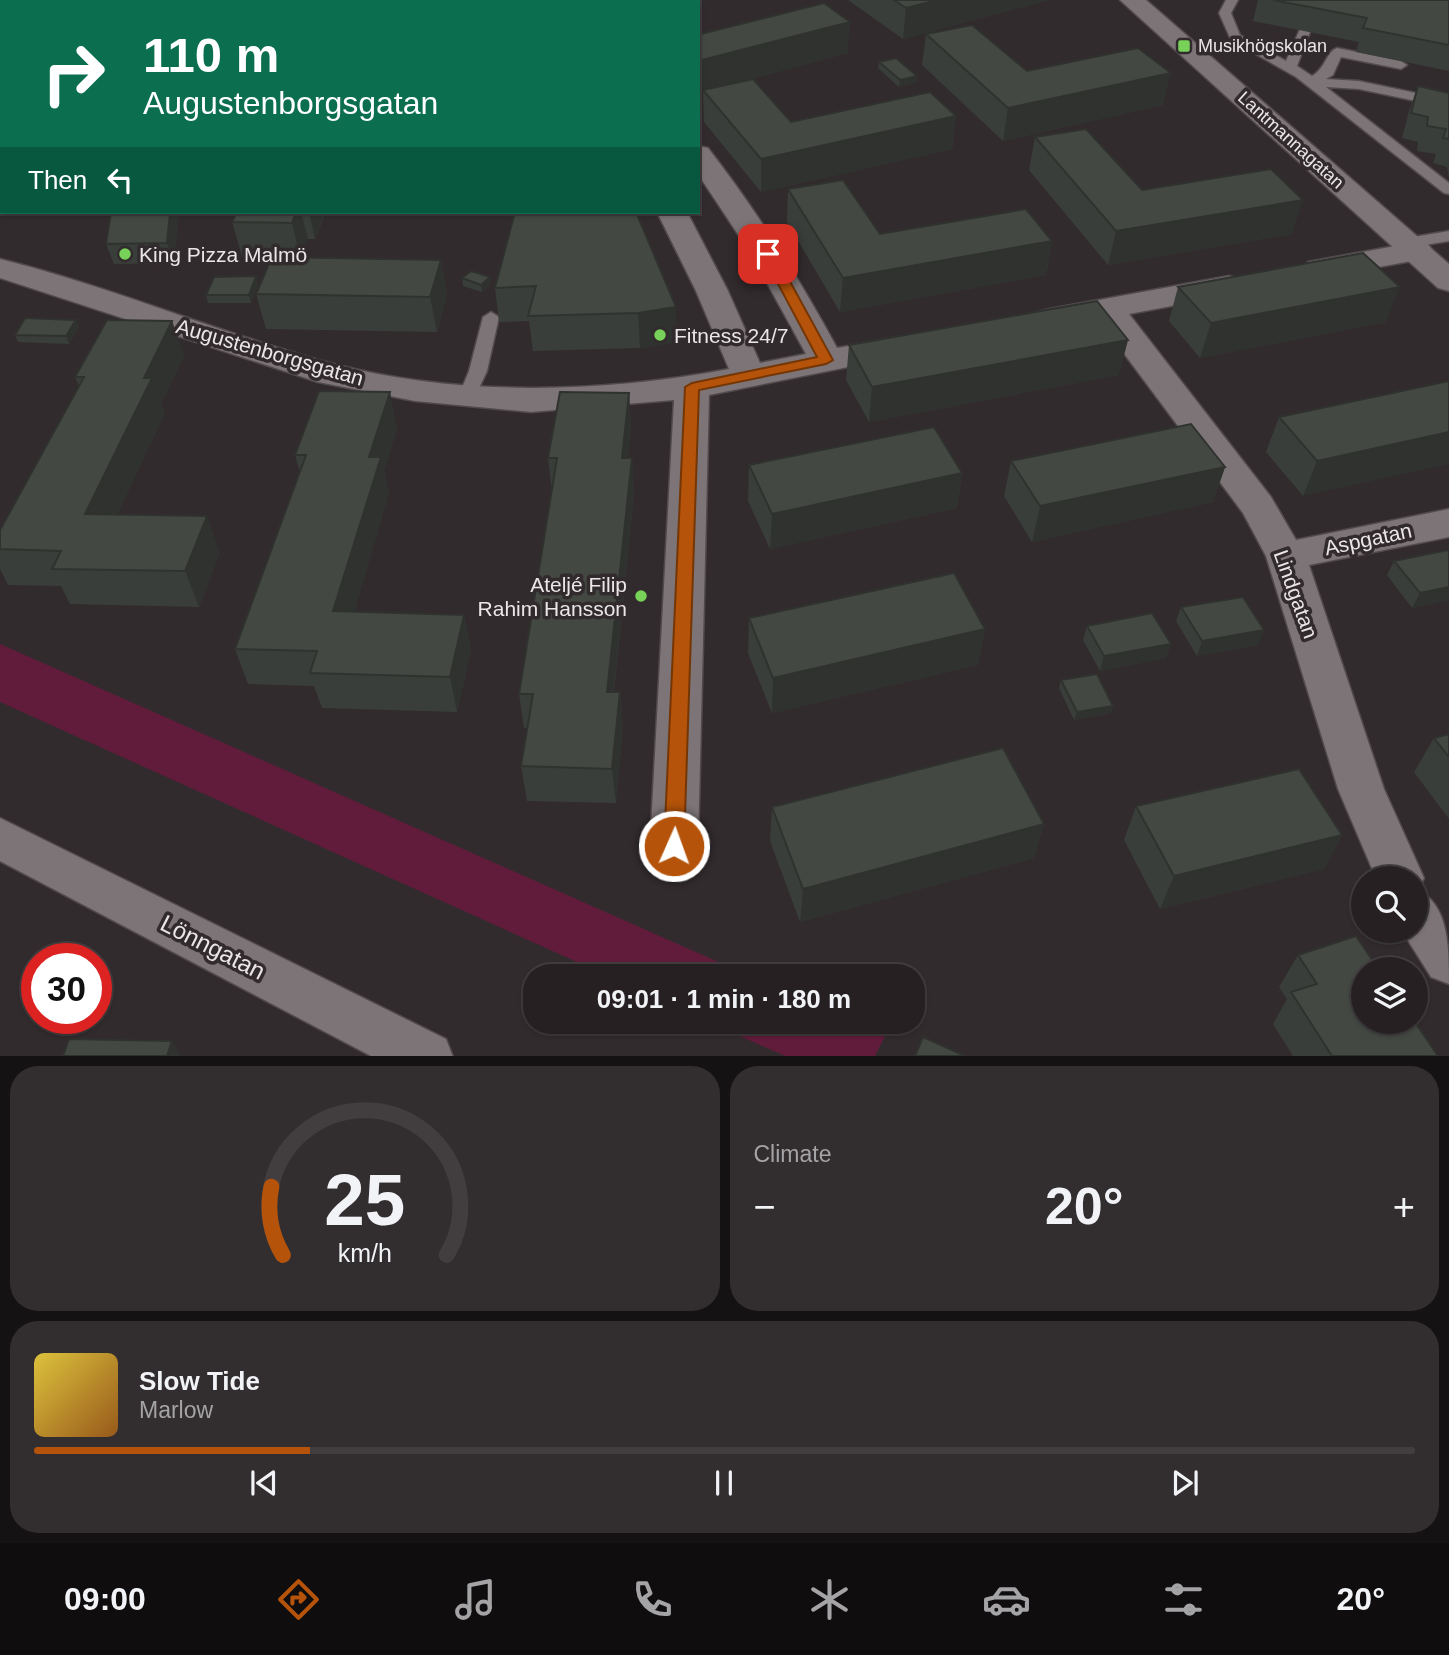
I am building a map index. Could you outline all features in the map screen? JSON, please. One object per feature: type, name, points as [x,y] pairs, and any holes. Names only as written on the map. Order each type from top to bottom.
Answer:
[{"type":"street","name":"Lantmannagatan","points":[[1132,0],[1449,281]]},
{"type":"street","points":[[700,157],[733,199],[782,276],[826,360]]},
{"type":"street","points":[[673,214],[712,291],[748,374]]},
{"type":"street","points":[[1027,323],[1275,277],[1412,247]]},
{"type":"street","name":"Augustenborgsgatan","points":[[0,268],[330,374],[415,390],[531,401],[692,387],[933,340]]},
{"type":"street","name":"Lindgatan","points":[[1107,308],[1258,506],[1286,556],[1361,789],[1395,866]]},
{"type":"street","points":[[674,846],[692,387]]},
{"type":"street","name":"Aspgatan","points":[[1286,556],[1449,523]]},
{"type":"street","name":"Lönngatan","points":[[0,838],[427,1056]]},
{"type":"street","points":[[1428,929],[1449,961]]},
{"type":"lane","points":[[1232,0],[1225,13],[1235,37],[1311,82],[1449,190]]},
{"type":"lane","points":[[1290,68],[1304,32]]},
{"type":"lane","points":[[1311,82],[1328,72],[1337,52],[1401,65]]},
{"type":"lane","points":[[1311,82],[1359,85],[1449,104]]},
{"type":"lane","points":[[1412,247],[1449,236]]},
{"type":"lane","points":[[468,395],[478,371],[491,317]]},
{"type":"shaded area","points":[[0,644],[723,964],[581,964],[0,702]]},
{"type":"shaded area","points":[[735,1034],[885,1036],[875,1056],[785,1056]]},
{"type":"building","points":[[894,0],[938,0],[906,8]]},
{"type":"building","points":[[1273,0],[1449,0],[1449,45],[1363,28],[1367,18]]},
{"type":"building","points":[[824,3],[850,22],[700,60],[701,34]]},
{"type":"building","points":[[972,25],[1027,71],[1138,48],[1171,73],[1008,108],[926,34]]},
{"type":"building","points":[[896,58],[917,76],[900,80],[879,62]]},
{"type":"building","points":[[753,79],[791,122],[930,92],[956,116],[761,159],[703,90]]},
{"type":"building","points":[[1418,86],[1449,93],[1449,139],[1443,138],[1446,129],[1427,126],[1428,117],[1411,113]]},
{"type":"building","points":[[1086,129],[1142,190],[1271,169],[1303,200],[1116,231],[1035,137]]},
{"type":"building","points":[[843,180],[880,234],[1026,209],[1052,241],[843,278],[788,189]]},
{"type":"building","points":[[111,214],[170,214],[167,243],[106,244]]},
{"type":"building","points":[[236,214],[295,214],[292,223],[232,222]]},
{"type":"building","points":[[514,214],[637,214],[676,307],[638,313],[528,316],[536,286],[495,288]]},
{"type":"building","points":[[1363,253],[1400,287],[1211,323],[1178,287]]},
{"type":"building","points":[[272,257],[441,260],[430,297],[256,294]]},
{"type":"building","points":[[471,271],[490,277],[481,285],[462,278]]},
{"type":"building","points":[[256,276],[249,295],[206,295],[214,277]]},
{"type":"building","points":[[1097,301],[1128,340],[872,387],[849,345]]},
{"type":"building","points":[[25,318],[76,320],[66,336],[15,335]]},
{"type":"building","points":[[107,320],[172,321],[144,378],[152,378],[85,514],[207,516],[185,571],[52,569],[61,551],[0,549],[0,530],[84,377],[75,377]]},
{"type":"building","points":[[1449,381],[1449,432],[1317,461],[1279,417]]},
{"type":"building","points":[[319,391],[390,392],[369,457],[381,457],[333,611],[464,615],[450,677],[310,673],[317,651],[235,649],[306,455],[295,455]]},
{"type":"building","points":[[560,392],[629,393],[622,458],[632,458],[607,692],[620,692],[612,769],[521,766],[533,694],[519,694],[557,458],[548,458]]},
{"type":"building","points":[[1191,424],[1225,467],[1040,506],[1011,461]]},
{"type":"building","points":[[934,427],[962,473],[772,514],[749,465]]},
{"type":"building","points":[[1448,550],[1449,587],[1420,593],[1394,561]]},
{"type":"building","points":[[954,573],[985,629],[773,678],[749,618]]},
{"type":"building","points":[[1243,597],[1264,630],[1202,641],[1181,607]]},
{"type":"building","points":[[1152,613],[1171,644],[1104,656],[1087,626]]},
{"type":"building","points":[[1097,674],[1113,706],[1077,712],[1061,680]]},
{"type":"building","points":[[1449,734],[1449,757],[1434,738]]},
{"type":"building","points":[[1003,748],[1044,824],[803,889],[772,807]]},
{"type":"building","points":[[1299,769],[1342,835],[1174,876],[1136,806]]},
{"type":"building","points":[[1351,938],[1351,943],[1361,943],[1370,957],[1351,957],[1351,1034],[1423,1034],[1438,1056],[1332,1056],[1291,992],[1317,984],[1298,955]]},
{"type":"building","points":[[923,1037],[965,1056],[915,1056]]},
{"type":"building","points":[[69,1039],[172,1041],[167,1056],[63,1056]]},
{"type":"place","name":"Musikhögskolan","points":[[1184,46]]},
{"type":"place","name":"King Pizza Malmö","points":[[125,254]]},
{"type":"place","name":"Fitness 24/7","points":[[660,335]]},
{"type":"place","name":"Ateljé Filip Rahim Hansson","points":[[641,596]]},
{"type":"route","points":[[674,846],[692,387],[826,360],[768,254]]}]
